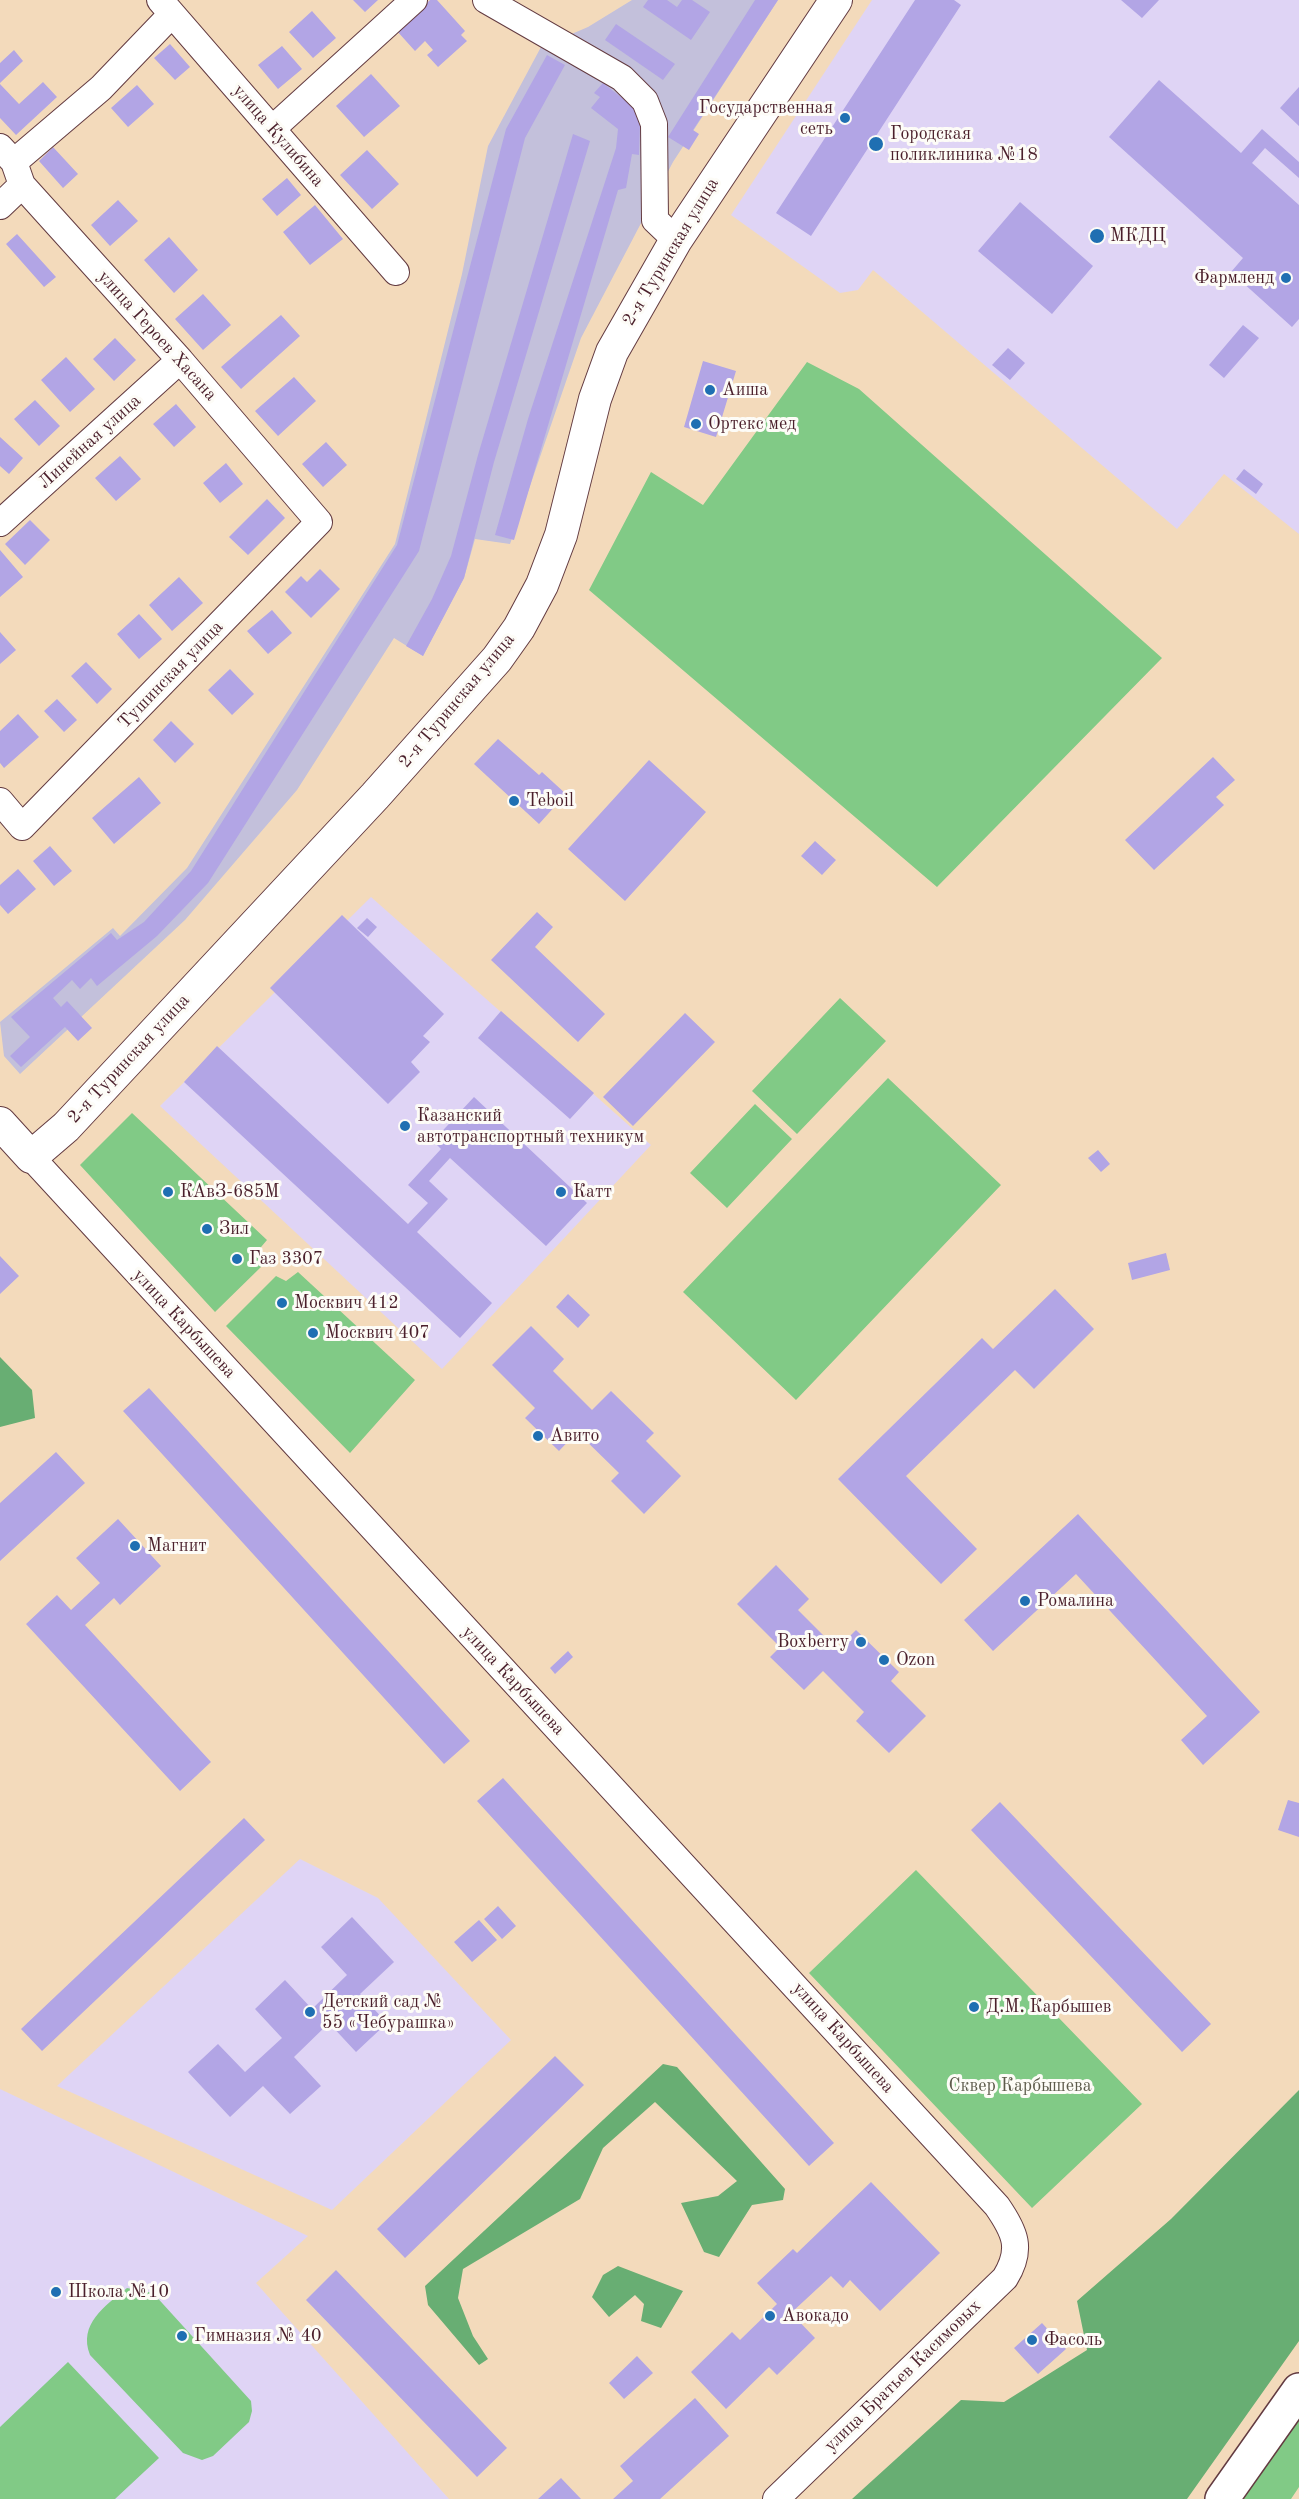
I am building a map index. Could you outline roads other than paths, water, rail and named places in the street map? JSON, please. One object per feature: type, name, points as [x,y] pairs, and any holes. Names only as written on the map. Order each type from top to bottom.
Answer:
[{"type":"main road","points":[[1222,2499],[1299,2390]]},
{"type":"street","points":[[272,129],[414,0]]},
{"type":"street","points":[[486,0],[622,78],[645,101],[654,124],[652,177],[655,220],[676,240]]},
{"type":"street","name":"2-я Туринская улица","points":[[31,1157],[66,1127],[375,796],[497,659],[519,628],[542,585],[561,535],[595,399],[612,351],[676,240],[836,0]]},
{"type":"street","points":[[0,206],[12,164],[100,88],[166,7]]},
{"type":"street","name":"улица Кулибина","points":[[166,7],[396,272]]},
{"type":"street","name":"улица Героев Хасана","points":[[12,164],[319,522]]},
{"type":"street","name":"Линейная улица","points":[[0,523],[180,360]]},
{"type":"street","name":"Тушинская улица","points":[[0,801],[22,827],[319,522]]},
{"type":"street","name":"улица Карбышева","points":[[0,1123],[997,2206],[1007,2221],[1017,2246]]},
{"type":"street","name":"улица Братьев Касимовых","points":[[776,2499],[1005,2278],[1013,2265],[1017,2246]]},
{"type":"place","name":"Государственная сеть","points":[[845,118]]},
{"type":"place","name":"Городская поликлиника №18","points":[[876,144]]},
{"type":"place","name":"МКДЦ","points":[[1097,236]]},
{"type":"place","name":"Фармленд","points":[[1286,278]]},
{"type":"place","name":"Аиша","points":[[710,390]]},
{"type":"place","name":"Ортекс мед","points":[[696,424]]},
{"type":"place","name":"Teboil","points":[[514,801]]},
{"type":"place","name":"Казанский автотранспортный техникум","points":[[405,1126]]},
{"type":"place","name":"КАвЗ-685М","points":[[168,1192]]},
{"type":"place","name":"Катт","points":[[561,1192]]},
{"type":"place","name":"Зил","points":[[207,1229]]},
{"type":"place","name":"Газ 3307","points":[[237,1259]]},
{"type":"place","name":"Москвич 412","points":[[282,1303]]},
{"type":"place","name":"Москвич 407","points":[[313,1333]]},
{"type":"place","name":"Авито","points":[[538,1436]]},
{"type":"place","name":"Магнит","points":[[135,1546]]},
{"type":"place","name":"Ромалина","points":[[1025,1601]]},
{"type":"place","name":"Boxberry","points":[[861,1642]]},
{"type":"place","name":"Ozon","points":[[884,1660]]},
{"type":"place","name":"Д.М. Карбышев","points":[[974,2007]]},
{"type":"place","name":"Детский сад № 55 «Чебурашка»","points":[[310,2012]]},
{"type":"place","name":"Школа №10","points":[[56,2292]]},
{"type":"place","name":"Авокадо","points":[[770,2316]]},
{"type":"place","name":"Гимназия № 40","points":[[182,2336]]},
{"type":"place","name":"Фасоль","points":[[1032,2340]]},
{"type":"park label","name":"Сквер Карбышева","points":[[1020,2086]]}]
